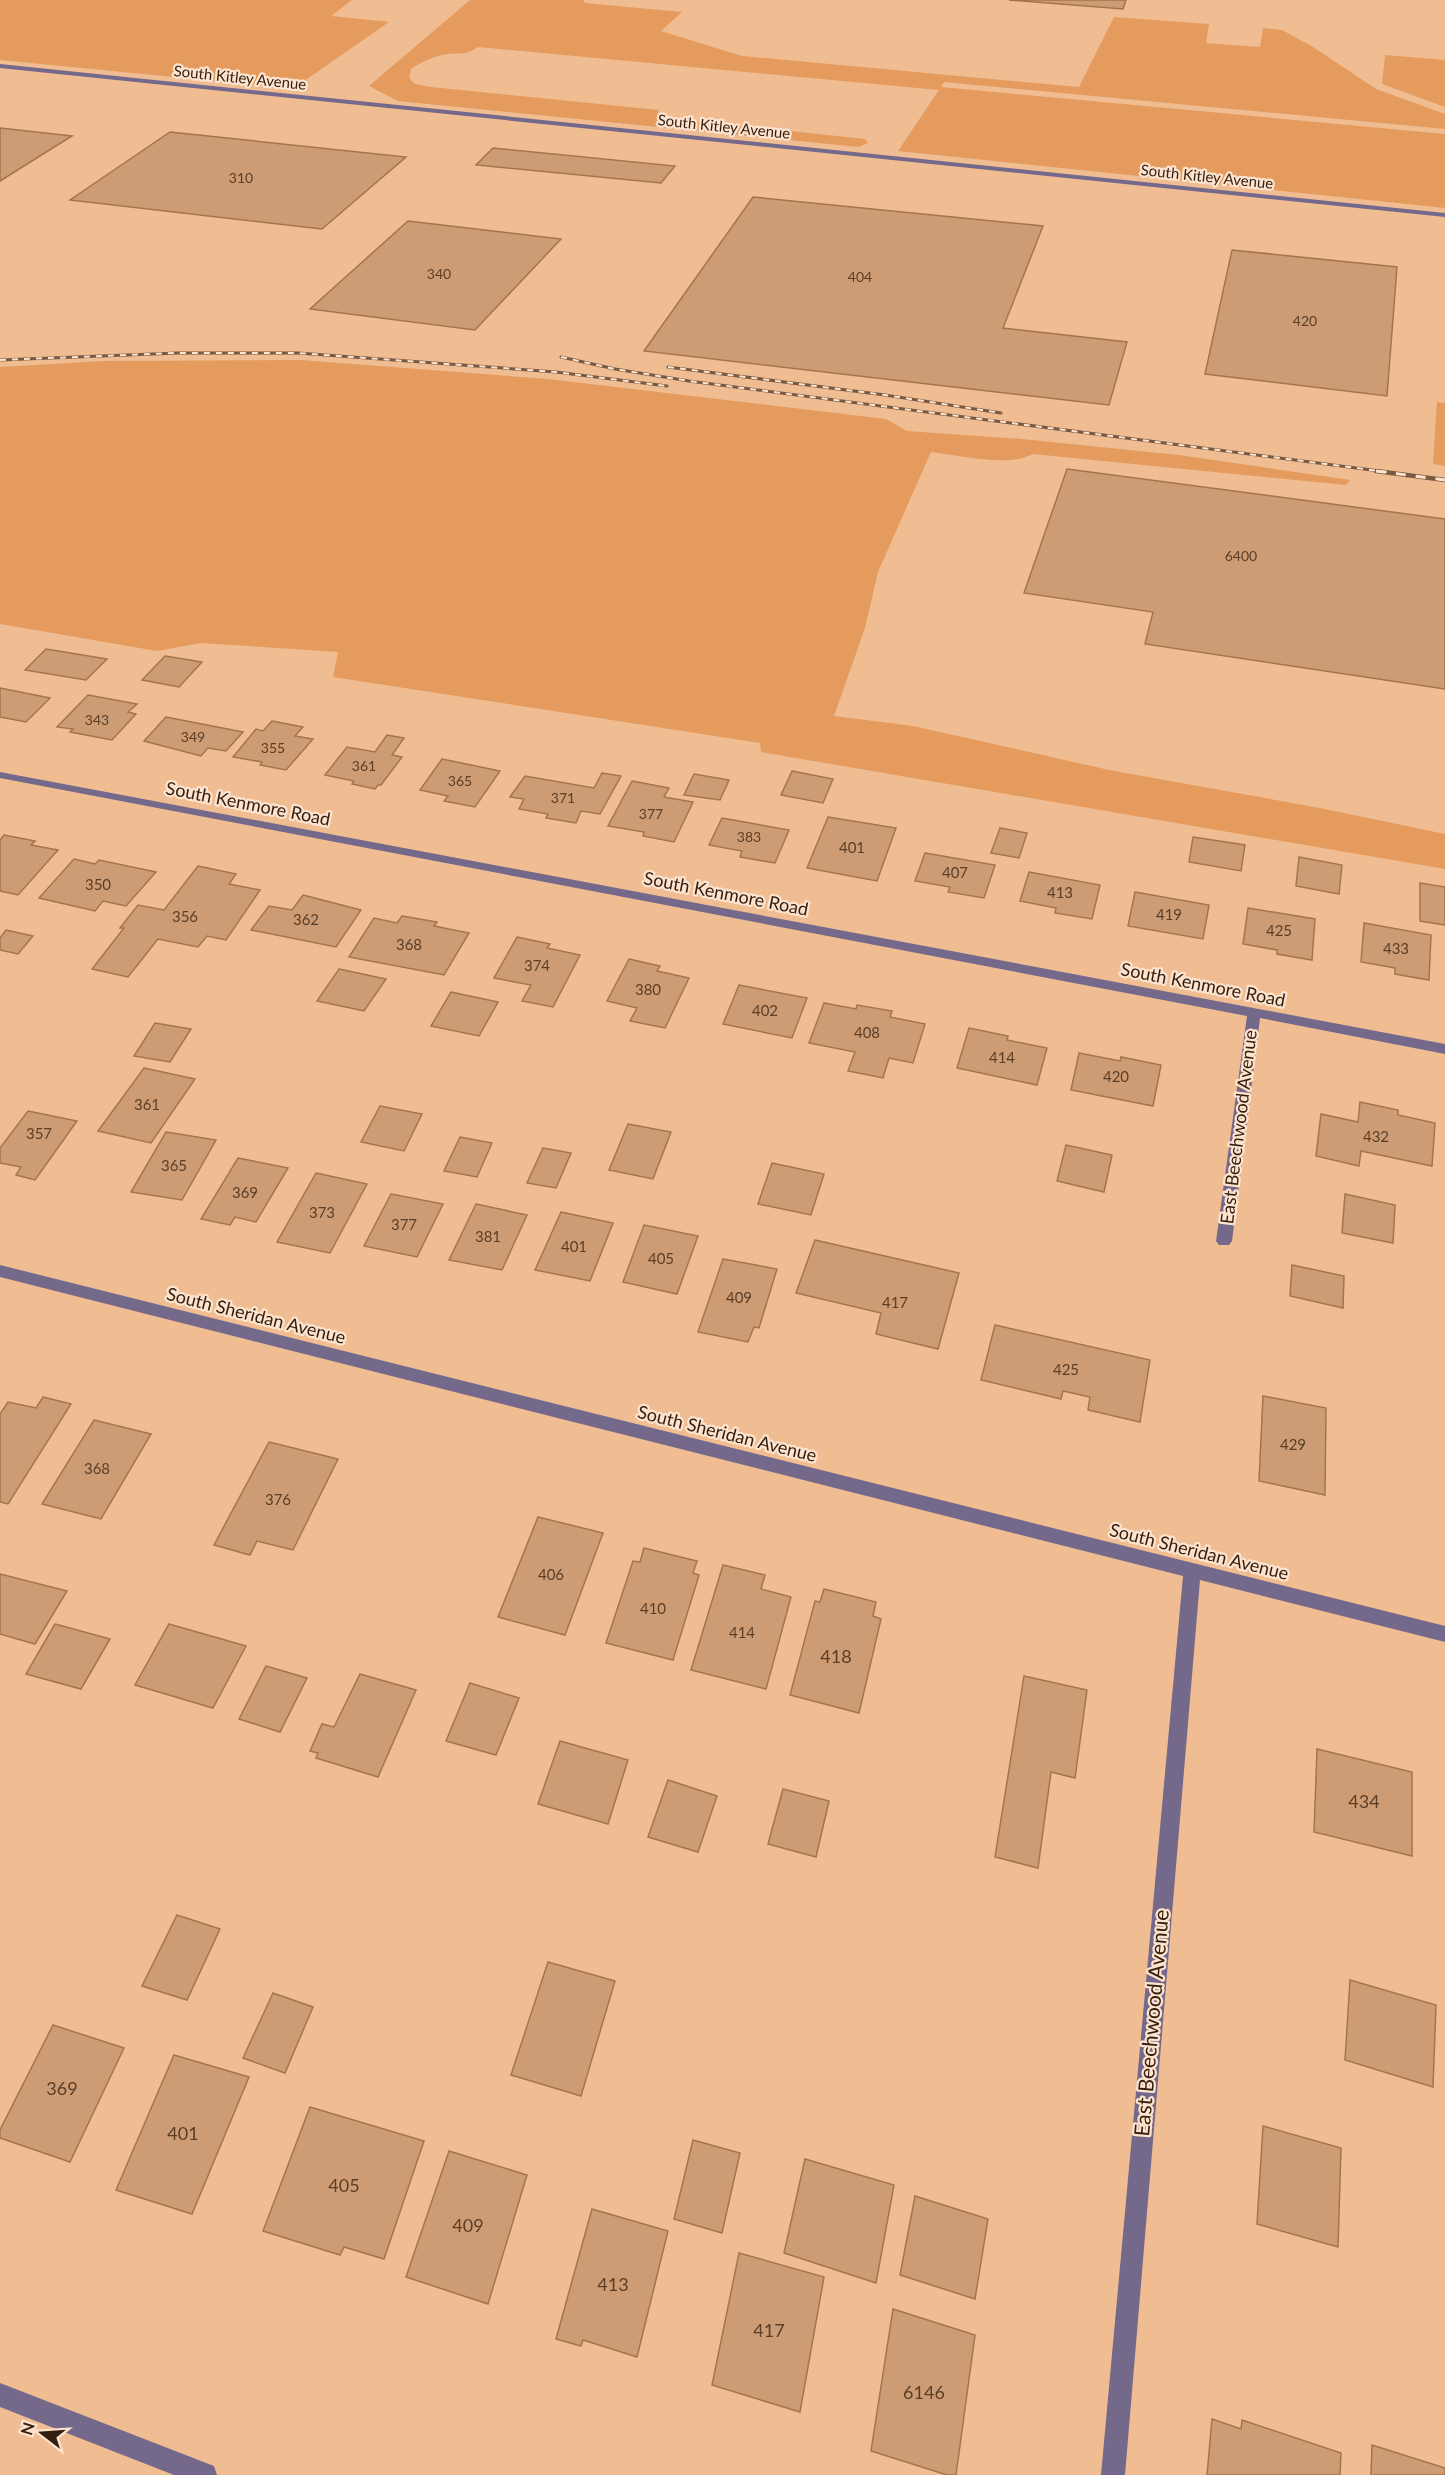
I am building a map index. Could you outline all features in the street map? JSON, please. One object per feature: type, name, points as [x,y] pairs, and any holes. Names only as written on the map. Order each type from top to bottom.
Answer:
[{"type":"street","name":"South Kitley Avenue","points":[[0,66],[1445,215]]},
{"type":"street","name":"South Kenmore Road","points":[[0,775],[1445,1049]]},
{"type":"street","name":"East Beechwood Avenue","points":[[1224,1241],[1254,1013]]},
{"type":"street","name":"South Sheridan Avenue","points":[[0,1271],[1445,1634]]},
{"type":"street","name":"East Beechwood Avenue","points":[[1113,2475],[1192,1570]]},
{"type":"street","points":[[0,2395],[205,2475]]},
{"type":"shaded area","points":[[0,0],[352,0],[331,16],[389,22],[297,86],[255,85],[0,60]]},
{"type":"shaded area","points":[[470,0],[583,0],[585,3],[682,12],[661,31],[742,56],[1079,87],[1114,17],[1209,24],[1206,43],[1260,47],[1263,28],[1282,30],[1313,47],[1376,89],[1445,114],[1445,129],[944,82],[941,87],[1445,134],[1445,208],[898,151],[939,90],[478,47],[467,52],[437,56],[419,64],[411,69],[409,78],[415,84],[431,87],[659,110],[657,117],[865,139],[868,143],[859,147],[398,101],[369,86]]},
{"type":"shaded area","points":[[1385,55],[1445,60],[1445,107],[1382,84]]},
{"type":"shaded area","points":[[301,360],[548,379],[886,419],[907,431],[1022,439],[1179,455],[1350,480],[1346,485],[1033,454],[1011,460],[997,460],[931,452],[878,572],[865,628],[834,716],[913,726],[1109,770],[1320,808],[1445,834],[1445,869],[761,752],[760,743],[333,677],[338,652],[201,643],[157,651],[0,624],[0,367],[103,361]]},
{"type":"shaded area","points":[[1437,402],[1445,403],[1445,466],[1433,464]]},
{"type":"building","points":[[1009,0],[1126,0],[1123,9]]},
{"type":"building","points":[[0,128],[72,136],[0,181]]},
{"type":"building","points":[[170,132],[406,157],[322,229],[70,200]]},
{"type":"building","points":[[493,148],[675,166],[661,183],[476,165]]},
{"type":"building","points":[[753,197],[1043,226],[1003,328],[1127,342],[1109,405],[644,351]]},
{"type":"building","points":[[408,221],[561,239],[475,330],[310,309]]},
{"type":"building","points":[[1232,250],[1397,267],[1387,396],[1205,374]]},
{"type":"building","points":[[1067,469],[1445,519],[1445,689],[1145,644],[1153,612],[1024,593]]},
{"type":"building","points":[[46,649],[107,659],[86,680],[25,670]]},
{"type":"building","points":[[165,656],[202,662],[179,687],[142,680]]},
{"type":"building","points":[[0,688],[50,698],[26,722],[0,717]]},
{"type":"building","points":[[88,695],[137,704],[128,712],[136,714],[112,740],[70,732],[73,729],[57,727]]},
{"type":"building","points":[[166,717],[243,732],[226,751],[208,748],[201,756],[144,741]]},
{"type":"building","points":[[272,721],[303,727],[295,736],[313,739],[286,770],[260,765],[262,762],[233,757],[256,729],[263,731]]},
{"type":"building","points":[[387,735],[404,738],[392,755],[402,757],[381,785],[375,789],[352,784],[354,781],[325,775],[347,747],[375,752]]},
{"type":"building","points":[[442,759],[500,771],[475,807],[444,801],[448,796],[420,790]]},
{"type":"building","points":[[792,771],[833,779],[823,803],[781,795]]},
{"type":"building","points":[[602,773],[621,776],[600,814],[581,811],[576,823],[546,818],[548,814],[519,809],[524,799],[510,797],[525,776],[594,788]]},
{"type":"building","points":[[694,774],[729,780],[720,800],[684,795]]},
{"type":"building","points":[[632,781],[669,788],[664,797],[693,802],[674,842],[643,836],[644,832],[608,826]]},
{"type":"building","points":[[828,817],[896,828],[877,881],[807,868]]},
{"type":"building","points":[[722,818],[789,830],[775,863],[740,857],[742,851],[709,845]]},
{"type":"building","points":[[1000,828],[1027,833],[1019,858],[991,853]]},
{"type":"building","points":[[4,835],[35,841],[31,845],[58,850],[18,895],[0,891],[0,840]]},
{"type":"building","points":[[1193,837],[1245,845],[1241,871],[1189,862]]},
{"type":"building","points":[[925,853],[995,865],[984,898],[948,892],[950,887],[915,881]]},
{"type":"building","points":[[1299,857],[1342,865],[1339,894],[1296,886]]},
{"type":"building","points":[[74,859],[95,864],[99,860],[156,872],[126,906],[103,901],[95,911],[39,898]]},
{"type":"building","points":[[198,866],[236,874],[229,884],[260,890],[226,940],[207,936],[198,947],[158,939],[128,977],[92,969],[124,928],[120,928],[138,905],[164,910]]},
{"type":"building","points":[[1029,872],[1100,885],[1092,919],[1055,913],[1056,908],[1020,901]]},
{"type":"building","points":[[1420,883],[1445,887],[1445,925],[1420,921]]},
{"type":"building","points":[[1135,892],[1209,905],[1203,939],[1128,926]]},
{"type":"building","points":[[303,895],[361,910],[336,947],[251,930],[269,906],[292,910]]},
{"type":"building","points":[[1248,908],[1315,919],[1312,960],[1277,954],[1277,950],[1243,944]]},
{"type":"building","points":[[402,916],[437,922],[434,926],[469,933],[444,975],[349,957],[374,918],[397,923]]},
{"type":"building","points":[[1364,923],[1431,935],[1429,980],[1395,974],[1395,968],[1361,962]]},
{"type":"building","points":[[6,930],[33,936],[18,954],[0,950],[0,938]]},
{"type":"building","points":[[517,937],[550,944],[547,948],[580,955],[553,1007],[522,1001],[531,985],[494,978]]},
{"type":"building","points":[[629,959],[660,966],[657,971],[689,978],[665,1028],[630,1021],[637,1008],[607,1001]]},
{"type":"building","points":[[339,969],[386,979],[364,1011],[317,1001]]},
{"type":"building","points":[[739,985],[807,998],[792,1038],[723,1024]]},
{"type":"building","points":[[451,992],[498,1002],[479,1036],[431,1026]]},
{"type":"building","points":[[824,1003],[856,1009],[857,1005],[892,1011],[890,1017],[925,1024],[913,1063],[889,1058],[883,1078],[848,1071],[855,1052],[809,1043]]},
{"type":"building","points":[[155,1023],[191,1029],[170,1062],[134,1056]]},
{"type":"building","points":[[969,1028],[1008,1036],[1007,1040],[1047,1048],[1037,1085],[957,1068]]},
{"type":"building","points":[[1079,1053],[1120,1061],[1121,1057],[1161,1065],[1153,1106],[1071,1090]]},
{"type":"building","points":[[144,1068],[195,1079],[151,1143],[98,1131]]},
{"type":"building","points":[[1360,1102],[1398,1110],[1398,1115],[1435,1123],[1432,1166],[1361,1151],[1359,1166],[1316,1156],[1321,1114],[1358,1122]]},
{"type":"building","points":[[380,1106],[422,1114],[404,1151],[361,1142]]},
{"type":"building","points":[[28,1111],[77,1121],[35,1180],[16,1175],[21,1167],[0,1163],[0,1148]]},
{"type":"building","points":[[628,1124],[671,1132],[653,1179],[609,1170]]},
{"type":"building","points":[[166,1132],[216,1140],[182,1200],[131,1192]]},
{"type":"building","points":[[460,1137],[492,1143],[477,1177],[444,1171]]},
{"type":"building","points":[[1066,1145],[1112,1155],[1104,1192],[1057,1181]]},
{"type":"building","points":[[543,1148],[571,1153],[556,1188],[527,1183]]},
{"type":"building","points":[[238,1158],[288,1168],[256,1222],[235,1217],[230,1225],[201,1219]]},
{"type":"building","points":[[772,1163],[824,1174],[811,1215],[758,1204]]},
{"type":"building","points":[[316,1173],[367,1184],[330,1253],[277,1242]]},
{"type":"building","points":[[391,1194],[443,1204],[417,1257],[364,1246]]},
{"type":"building","points":[[1345,1194],[1395,1205],[1393,1243],[1342,1233]]},
{"type":"building","points":[[476,1204],[527,1215],[502,1270],[449,1260]]},
{"type":"building","points":[[561,1212],[613,1223],[590,1281],[535,1270]]},
{"type":"building","points":[[644,1225],[698,1236],[677,1294],[623,1282]]},
{"type":"building","points":[[815,1240],[959,1273],[938,1349],[876,1334],[881,1313],[796,1293]]},
{"type":"building","points":[[723,1259],[777,1269],[759,1328],[754,1327],[748,1342],[698,1332]]},
{"type":"building","points":[[1292,1265],[1344,1276],[1343,1308],[1290,1296]]},
{"type":"building","points":[[995,1325],[1150,1360],[1140,1422],[1088,1410],[1090,1397],[1063,1391],[1061,1399],[981,1380]]},
{"type":"building","points":[[1263,1396],[1326,1408],[1325,1495],[1259,1481]]},
{"type":"building","points":[[43,1397],[71,1404],[8,1504],[0,1502],[0,1414],[8,1402],[36,1408]]},
{"type":"building","points":[[94,1420],[151,1434],[101,1519],[42,1504]]},
{"type":"building","points":[[269,1442],[338,1459],[293,1550],[257,1541],[250,1555],[214,1545]]},
{"type":"building","points":[[538,1517],[603,1533],[565,1635],[498,1617]]},
{"type":"building","points":[[644,1548],[697,1561],[693,1573],[699,1575],[673,1660],[606,1643],[633,1561],[640,1562]]},
{"type":"building","points":[[723,1565],[765,1575],[761,1589],[791,1597],[766,1689],[691,1670]]},
{"type":"building","points":[[0,1574],[67,1591],[35,1644],[0,1634]]},
{"type":"building","points":[[824,1589],[876,1602],[873,1616],[881,1619],[859,1713],[790,1695],[815,1601],[820,1602]]},
{"type":"building","points":[[55,1624],[110,1639],[81,1689],[26,1674]]},
{"type":"building","points":[[169,1624],[246,1646],[213,1708],[135,1685]]},
{"type":"building","points":[[266,1666],[307,1678],[280,1732],[239,1719]]},
{"type":"building","points":[[360,1674],[416,1690],[378,1777],[316,1758],[318,1753],[310,1751],[322,1724],[334,1727]]},
{"type":"building","points":[[1024,1676],[1087,1690],[1075,1778],[1051,1772],[1038,1868],[995,1857]]},
{"type":"building","points":[[470,1683],[519,1698],[496,1755],[446,1741]]},
{"type":"building","points":[[560,1741],[628,1760],[608,1824],[538,1804]]},
{"type":"building","points":[[1317,1749],[1412,1772],[1412,1856],[1314,1832]]},
{"type":"building","points":[[668,1780],[717,1796],[698,1852],[648,1837]]},
{"type":"building","points":[[783,1789],[829,1801],[816,1857],[768,1844]]},
{"type":"building","points":[[177,1915],[220,1929],[187,2000],[142,1986]]},
{"type":"building","points":[[548,1962],[615,1981],[581,2096],[511,2075]]},
{"type":"building","points":[[1350,1980],[1436,2005],[1433,2087],[1345,2060]]},
{"type":"building","points":[[273,1993],[313,2007],[285,2073],[243,2058]]},
{"type":"building","points":[[53,2025],[124,2048],[70,2162],[0,2138],[0,2130]]},
{"type":"building","points":[[174,2055],[249,2077],[192,2214],[116,2190]]},
{"type":"building","points":[[310,2107],[424,2141],[384,2259],[344,2247],[340,2255],[263,2231]]},
{"type":"building","points":[[1263,2126],[1341,2148],[1338,2247],[1257,2224]]},
{"type":"building","points":[[693,2140],[740,2153],[722,2233],[674,2219]]},
{"type":"building","points":[[449,2151],[527,2175],[488,2304],[406,2277]]},
{"type":"building","points":[[805,2159],[894,2185],[876,2283],[784,2253]]},
{"type":"building","points":[[915,2196],[988,2219],[975,2299],[900,2275]]},
{"type":"building","points":[[592,2209],[668,2231],[637,2357],[583,2340],[581,2346],[556,2339]]},
{"type":"building","points":[[739,2253],[824,2277],[800,2412],[712,2385]]},
{"type":"building","points":[[893,2309],[975,2335],[956,2475],[947,2475],[871,2451]]},
{"type":"building","points":[[1212,2419],[1241,2429],[1242,2420],[1341,2453],[1340,2475],[1207,2475]]},
{"type":"building","points":[[1372,2445],[1445,2468],[1445,2475],[1371,2475]]},
{"type":"railway","points":[[0,360],[177,353],[298,353],[556,372],[667,386]]},
{"type":"railway","points":[[561,357],[615,369],[689,381],[1387,472]]},
{"type":"railway","points":[[668,367],[885,395],[1001,413]]},
{"type":"railway","points":[[1376,471],[1445,480]]}]
